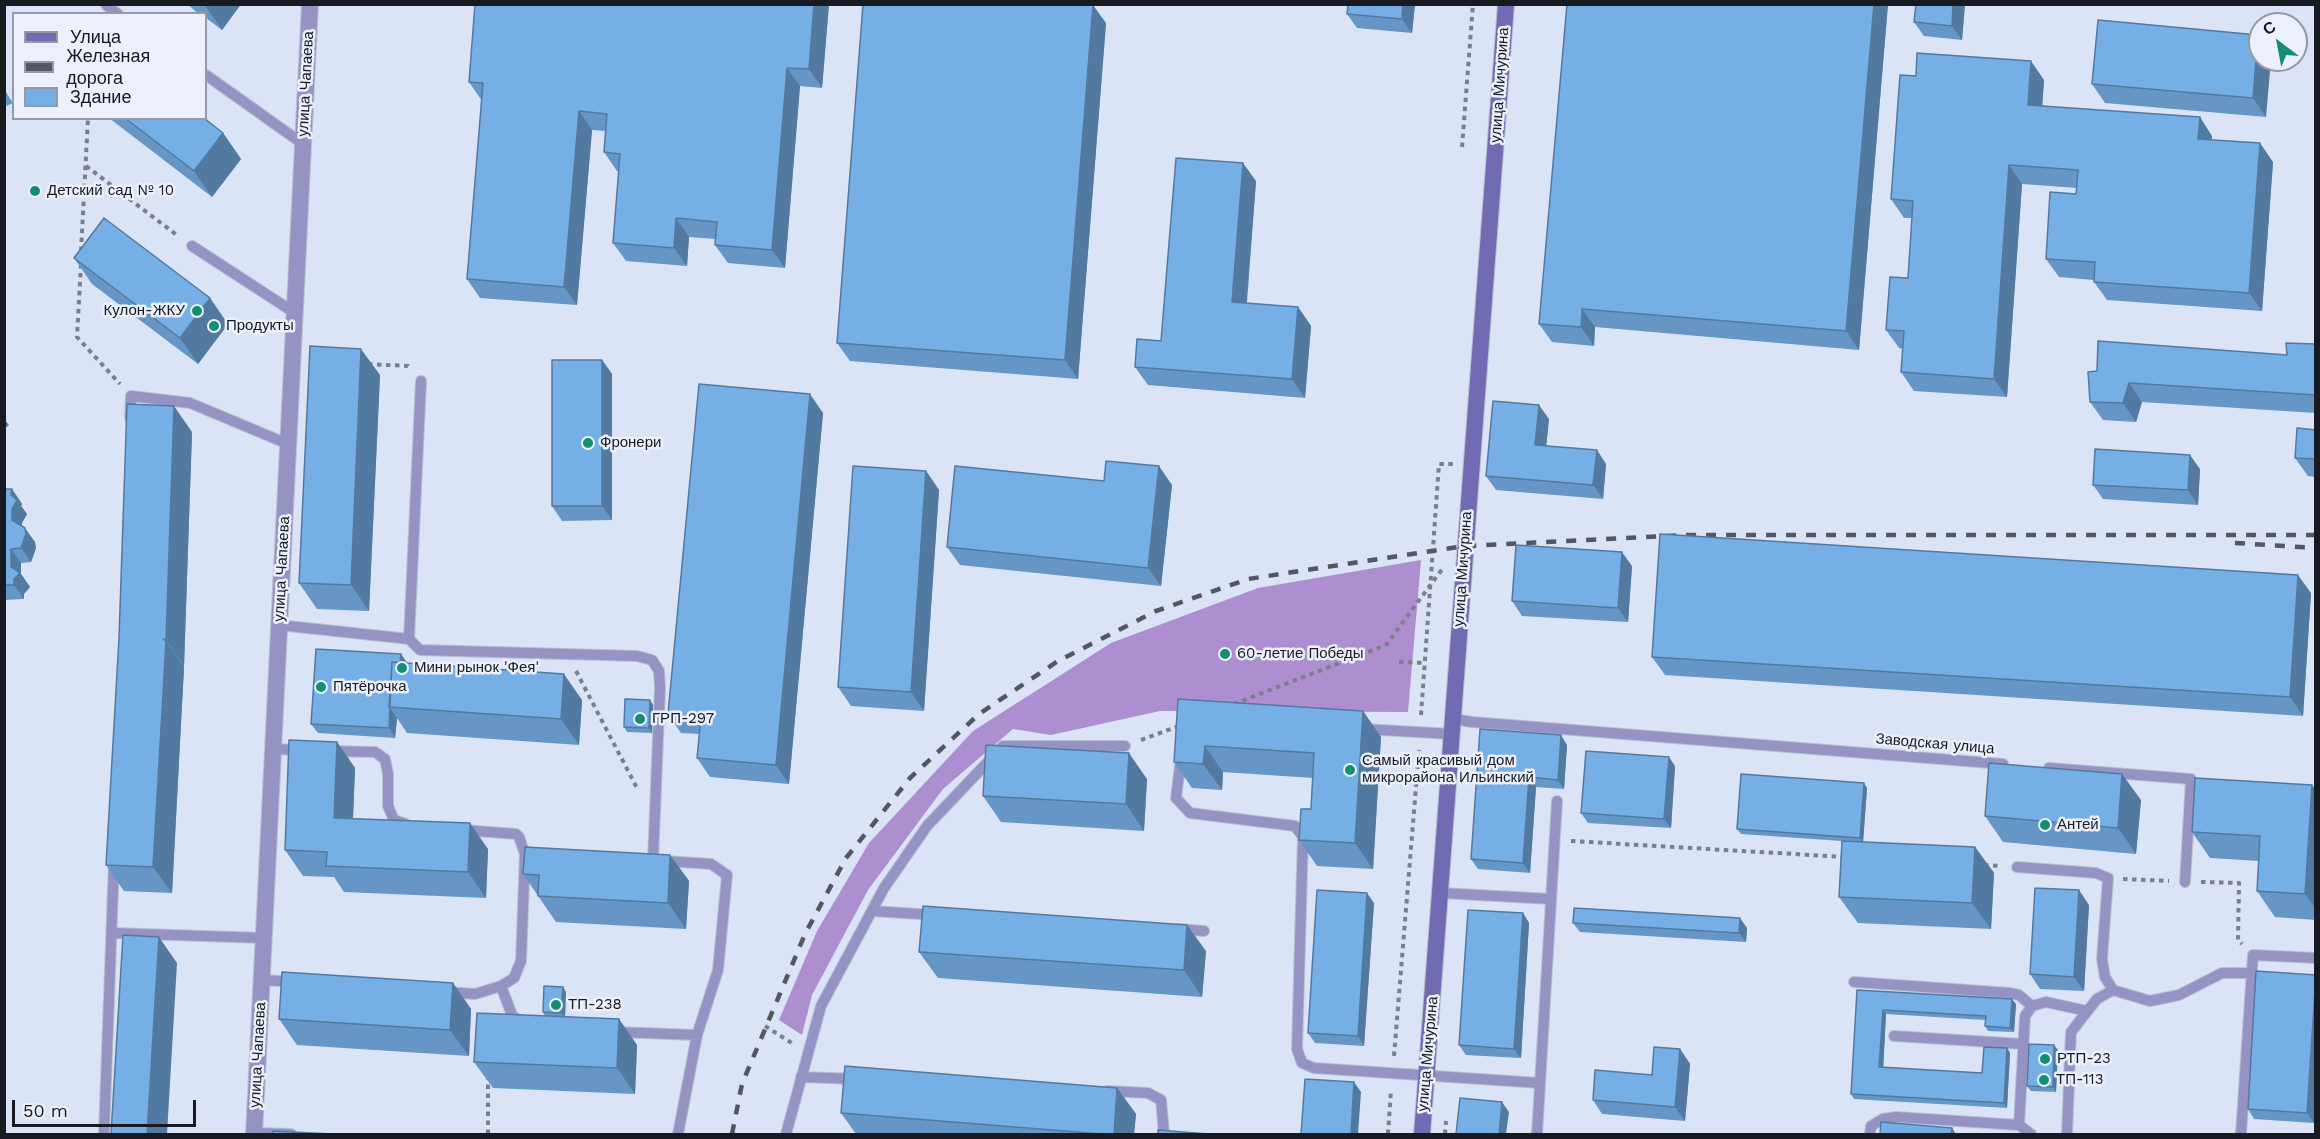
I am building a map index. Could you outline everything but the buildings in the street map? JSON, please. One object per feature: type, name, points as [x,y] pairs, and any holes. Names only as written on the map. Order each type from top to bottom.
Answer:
[{"type":"main road","name":"улица Мичурина","points":[[1422,1134],[1506,4]]},
{"type":"street","name":"улица Чапаева","points":[[254,1134],[310,4]]},
{"type":"lane","points":[[207,76],[303,144]]},
{"type":"lane","points":[[192,246],[295,313]]},
{"type":"lane","points":[[409,639],[421,381]]},
{"type":"lane","points":[[129,432],[131,396],[190,403],[288,444]]},
{"type":"lane","points":[[279,625],[409,639],[420,650],[637,656],[652,660],[659,671],[654,822],[647,860],[711,864],[727,875],[718,970],[697,1035],[678,1134]]},
{"type":"lane","name":"Заводская улица","points":[[1349,728],[1420,732],[1472,722],[2014,765]]},
{"type":"lane","points":[[786,1134],[821,1006],[872,911],[927,826],[1003,746],[1125,746]]},
{"type":"lane","points":[[1182,748],[1176,798],[1190,813],[1295,826],[1303,837],[1297,1049],[1302,1063],[1314,1068],[1540,1083]]},
{"type":"lane","points":[[273,749],[375,752],[385,759],[388,774],[388,806],[394,820],[421,826]]},
{"type":"lane","points":[[2037,767],[2191,779],[2186,882]]},
{"type":"lane","points":[[1537,1134],[1557,801]]},
{"type":"lane","points":[[428,991],[475,994],[501,986],[514,978],[521,961],[531,854],[516,834],[457,829]]},
{"type":"lane","points":[[104,1134],[115,849]]},
{"type":"lane","points":[[2017,867],[2096,873],[2108,878],[2102,959],[2104,977],[2113,990],[2150,1001],[2179,995],[2222,974],[2251,973]]},
{"type":"lane","points":[[1441,893],[1551,899]]},
{"type":"lane","points":[[872,911],[943,915]]},
{"type":"lane","points":[[1169,929],[1204,931]]},
{"type":"lane","points":[[112,933],[264,938]]},
{"type":"lane","points":[[2241,1134],[2253,955],[2316,958]]},
{"type":"lane","points":[[261,980],[311,983]]},
{"type":"lane","points":[[1854,981],[2010,993],[2019,995],[2032,1006]]},
{"type":"lane","points":[[501,986],[512,1015],[526,1029],[538,1030]]},
{"type":"lane","points":[[2067,1134],[2072,1032],[2097,999],[2113,990]]},
{"type":"lane","points":[[2019,1125],[2025,1016],[2032,1006],[2057,1002],[2087,1011]]},
{"type":"lane","points":[[606,1032],[697,1035]]},
{"type":"lane","points":[[1894,1036],[2023,1044]]},
{"type":"lane","points":[[801,1077],[873,1080]]},
{"type":"lane","points":[[1100,1090],[1148,1093],[1161,1100],[1164,1134]]},
{"type":"lane","points":[[1870,1134],[1871,1126],[1883,1119],[1896,1117],[2019,1125],[2031,1134]]},
{"type":"lane","points":[[254,1134],[291,1134]]},
{"type":"path","points":[[1462,147],[1473,4]]},
{"type":"path","points":[[88,120],[77,337],[131,396]]},
{"type":"path","points":[[86,166],[192,246]]},
{"type":"path","points":[[365,363],[408,366],[421,381]]},
{"type":"path","points":[[1388,1134],[1426,663],[1439,464]]},
{"type":"path","points":[[1232,705],[1386,645],[1432,580],[1464,546]]},
{"type":"path","points":[[567,655],[654,822]]},
{"type":"path","points":[[1399,662],[1426,663]]},
{"type":"path","points":[[1125,746],[1185,723]]},
{"type":"path","points":[[1555,840],[1851,857]]},
{"type":"path","points":[[1981,865],[2017,867]]},
{"type":"path","points":[[2108,878],[2239,883],[2238,940],[2253,955]]},
{"type":"path","points":[[765,1026],[808,1053]]},
{"type":"path","points":[[488,1068],[488,1134]]},
{"type":"shaded area","points":[[1421,560],[1408,712],[1160,711],[1051,735],[1013,729],[943,789],[868,890],[812,995],[802,1035],[779,1020],[817,931],[869,843],[973,731],[1111,643],[1258,588]]},
{"type":"railway","points":[[732,1134],[742,1084],[805,934],[846,858],[910,778],[979,714],[1058,661],[1156,611],[1248,579],[1464,546],[1684,535],[2316,535]]},
{"type":"railway","points":[[2235,543],[2316,548]]},
{"type":"place","name":"Детский сад № 10","points":[[35,191]]},
{"type":"place","name":"Кулон-ЖКУ","points":[[197,311]]},
{"type":"place","name":"Продукты","points":[[214,326]]},
{"type":"place","name":"Фронери","points":[[588,443]]},
{"type":"place","name":"60-летие Победы","points":[[1225,654]]},
{"type":"place","name":"Мини рынок 'Фея'","points":[[402,668]]},
{"type":"place","name":"Пятёрочка","points":[[321,687]]},
{"type":"place","name":"ГРП-297","points":[[640,719]]},
{"type":"place","name":"Самый красивый дом микрорайона Ильинский","points":[[1350,770]]},
{"type":"place","name":"Антей","points":[[2045,825]]},
{"type":"place","name":"ТП-238","points":[[556,1005]]},
{"type":"place","name":"РТП-23","points":[[2045,1059]]},
{"type":"place","name":"ТП-113","points":[[2044,1080]]}]
